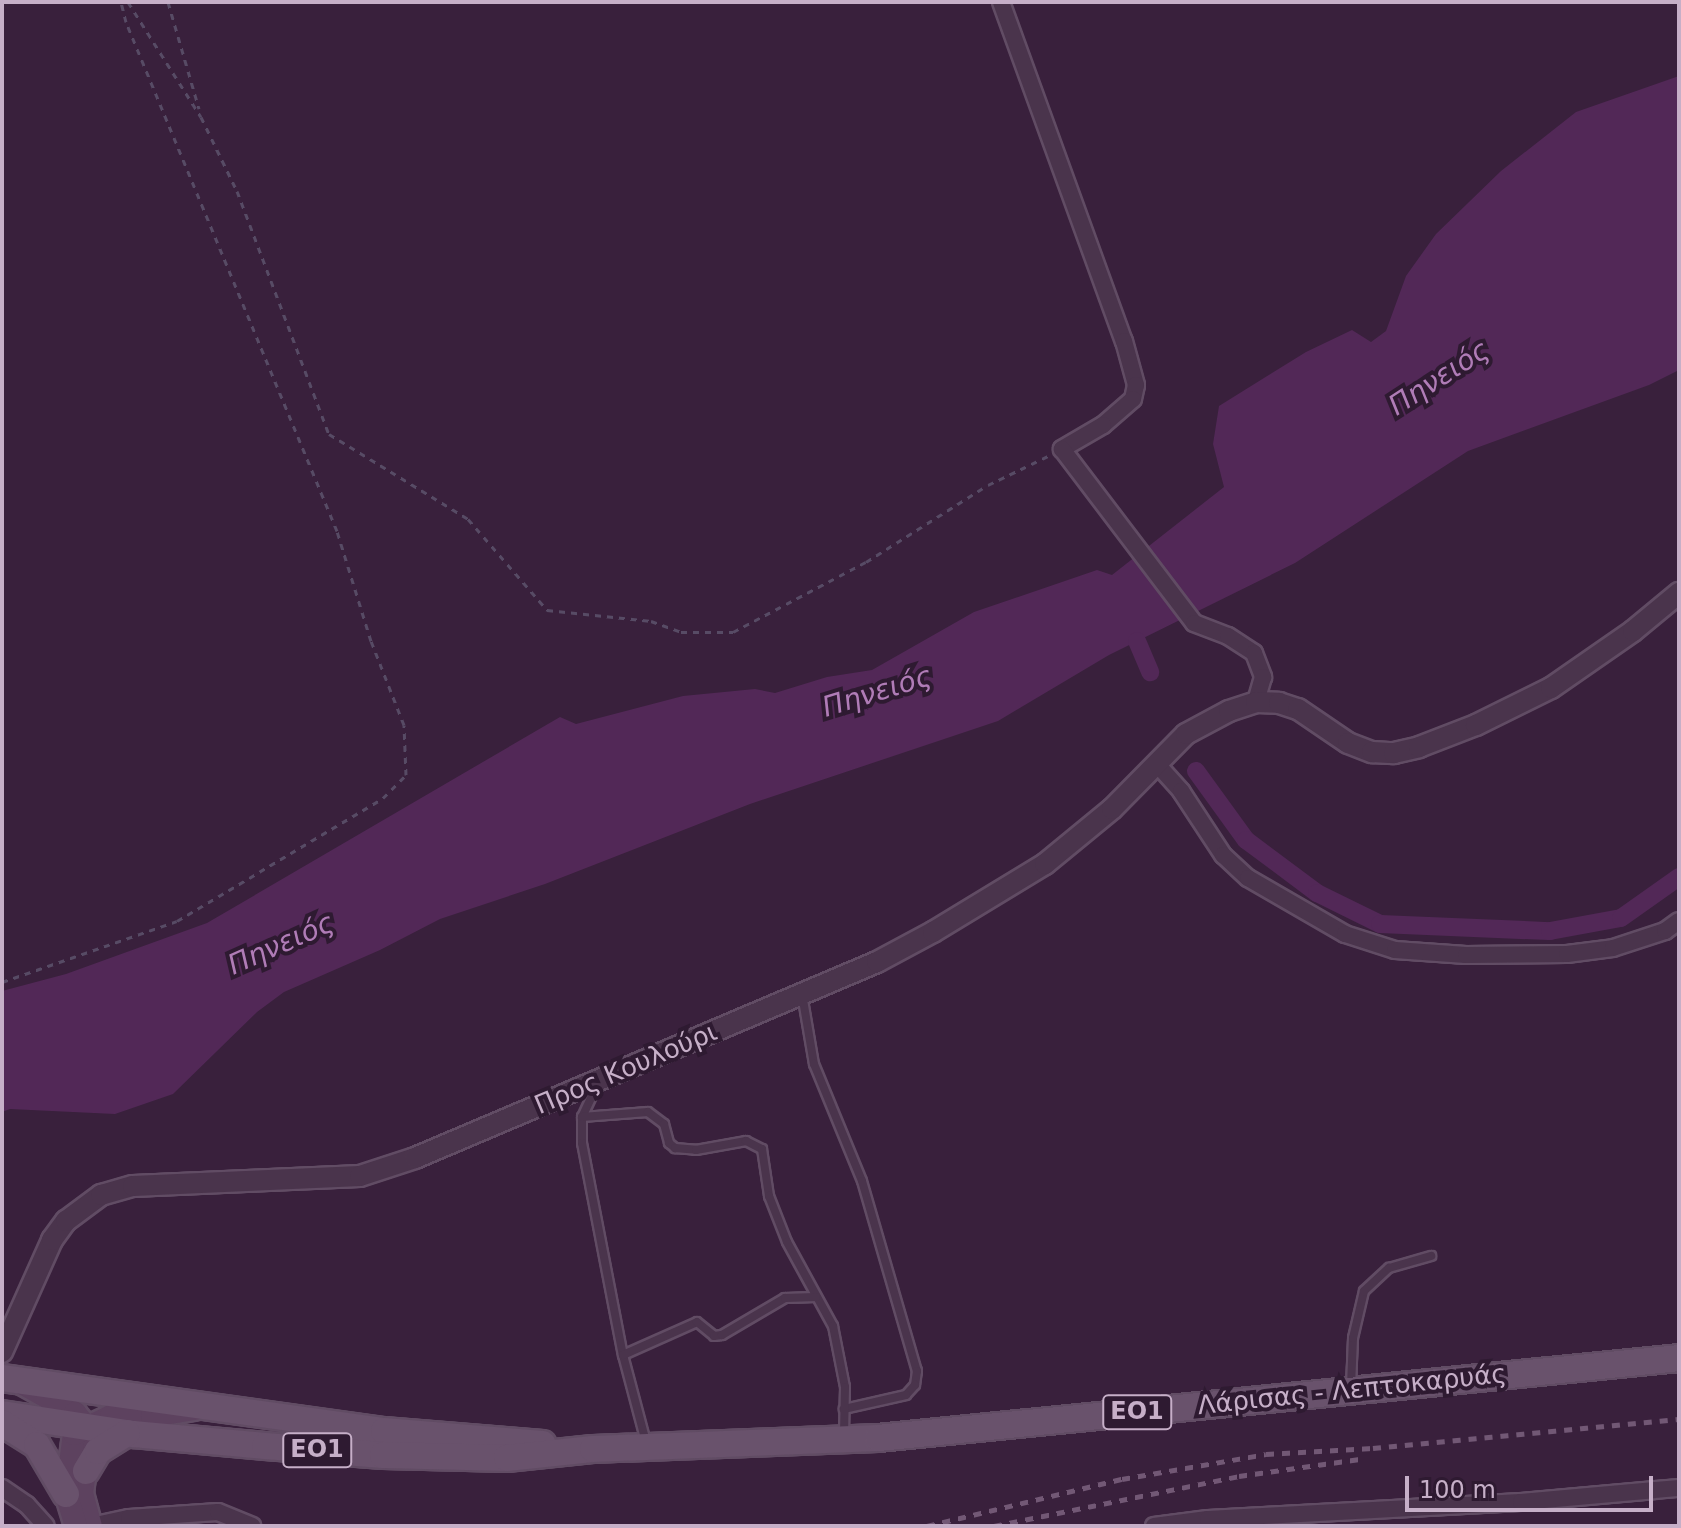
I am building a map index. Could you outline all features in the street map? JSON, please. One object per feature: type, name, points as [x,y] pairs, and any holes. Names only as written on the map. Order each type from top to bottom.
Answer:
[{"type":"main road","name":"Λάρισας - Λεπτοκαρυάς","points":[[10,1379],[199,1408],[384,1431],[593,1449],[648,1449],[844,1440],[1679,1358]]},
{"type":"main road","points":[[10,1379],[75,1413],[86,1426],[89,1440],[82,1493],[91,1526]]},
{"type":"main road","points":[[66,1494],[72,1438],[86,1426],[117,1415],[152,1416],[199,1408]]},
{"type":"main road","name":"Λάρισας - Λεπτοκαρυάς","points":[[2,1414],[127,1433],[265,1446],[454,1458],[507,1458],[593,1449]]},
{"type":"main road","points":[[2,1423],[23,1433],[37,1445],[66,1494],[76,1526]]},
{"type":"main road","points":[[86,1471],[98,1451],[127,1433]]},
{"type":"street","points":[[1001,2],[1124,341],[1136,385],[1133,399],[1103,425],[1062,449],[1194,623],[1239,641],[1254,653],[1263,677],[1256,702],[1279,703],[1298,709],[1348,743],[1372,752],[1394,753],[1419,747],[1476,725],[1551,688],[1633,631],[1679,593]]},
{"type":"street","name":"Προς Κουλούρι","points":[[2,1352],[52,1240],[66,1221],[101,1195],[133,1186],[360,1176],[415,1158],[598,1082],[877,962],[1045,864],[1112,809],[1196,727],[1256,702]]},
{"type":"street","points":[[1156,763],[1181,791],[1223,855],[1248,878],[1345,934],[1395,950],[1466,955],[1567,954],[1613,948],[1665,931],[1679,921]]},
{"type":"street","points":[[2,1488],[27,1505],[46,1526]]},
{"type":"street","points":[[1154,1526],[1208,1519],[1521,1502],[1679,1488]]},
{"type":"street","points":[[91,1526],[129,1518],[218,1512],[252,1526]]},
{"type":"lane","points":[[802,994],[814,1064],[862,1181],[917,1371],[915,1385],[906,1395],[844,1409]]},
{"type":"lane","points":[[598,1082],[582,1117],[585,1166],[623,1355],[648,1449]]},
{"type":"lane","points":[[582,1117],[648,1112],[664,1124],[669,1143],[675,1148],[696,1150],[746,1141],[762,1149],[773,1208],[833,1326],[845,1387],[844,1440]]},
{"type":"lane","points":[[1350,1390],[1353,1338],[1364,1291],[1389,1268],[1431,1256]]},
{"type":"lane","points":[[623,1355],[697,1322],[714,1336],[722,1335],[785,1298],[816,1297]]},
{"type":"path","points":[[2,982],[177,921],[383,798],[406,775],[404,725],[371,641],[337,531],[126,22],[121,2]]},
{"type":"path","points":[[128,2],[201,117],[237,191],[329,434],[468,519],[547,610],[651,621],[681,632],[733,632],[866,562],[988,485],[1062,449]]},
{"type":"path","points":[[168,2],[201,117]]},
{"type":"water","name":"Πηνειός","points":[[1679,76],[1679,370],[1649,385],[1468,451],[1295,563],[1109,655],[998,721],[750,804],[545,884],[440,919],[380,950],[284,992],[257,1012],[173,1094],[115,1114],[10,1109],[2,1112],[2,991],[66,974],[207,923],[560,717],[576,724],[683,696],[755,689],[775,693],[827,677],[872,670],[974,612],[1097,570],[1112,575],[1224,487],[1213,444],[1219,406],[1306,352],[1352,330],[1371,342],[1386,331],[1406,276],[1436,234],[1501,171],[1576,112]]},
{"type":"waterway","points":[[1137,641],[1150,672]]},
{"type":"waterway","points":[[1196,771],[1246,840],[1317,893],[1380,924],[1550,931],[1621,918],[1679,877]]},
{"type":"railway","points":[[927,1526],[1122,1479],[1266,1454],[1373,1448],[1679,1419]]},
{"type":"railway","points":[[994,1526],[1239,1476],[1360,1459]]}]
